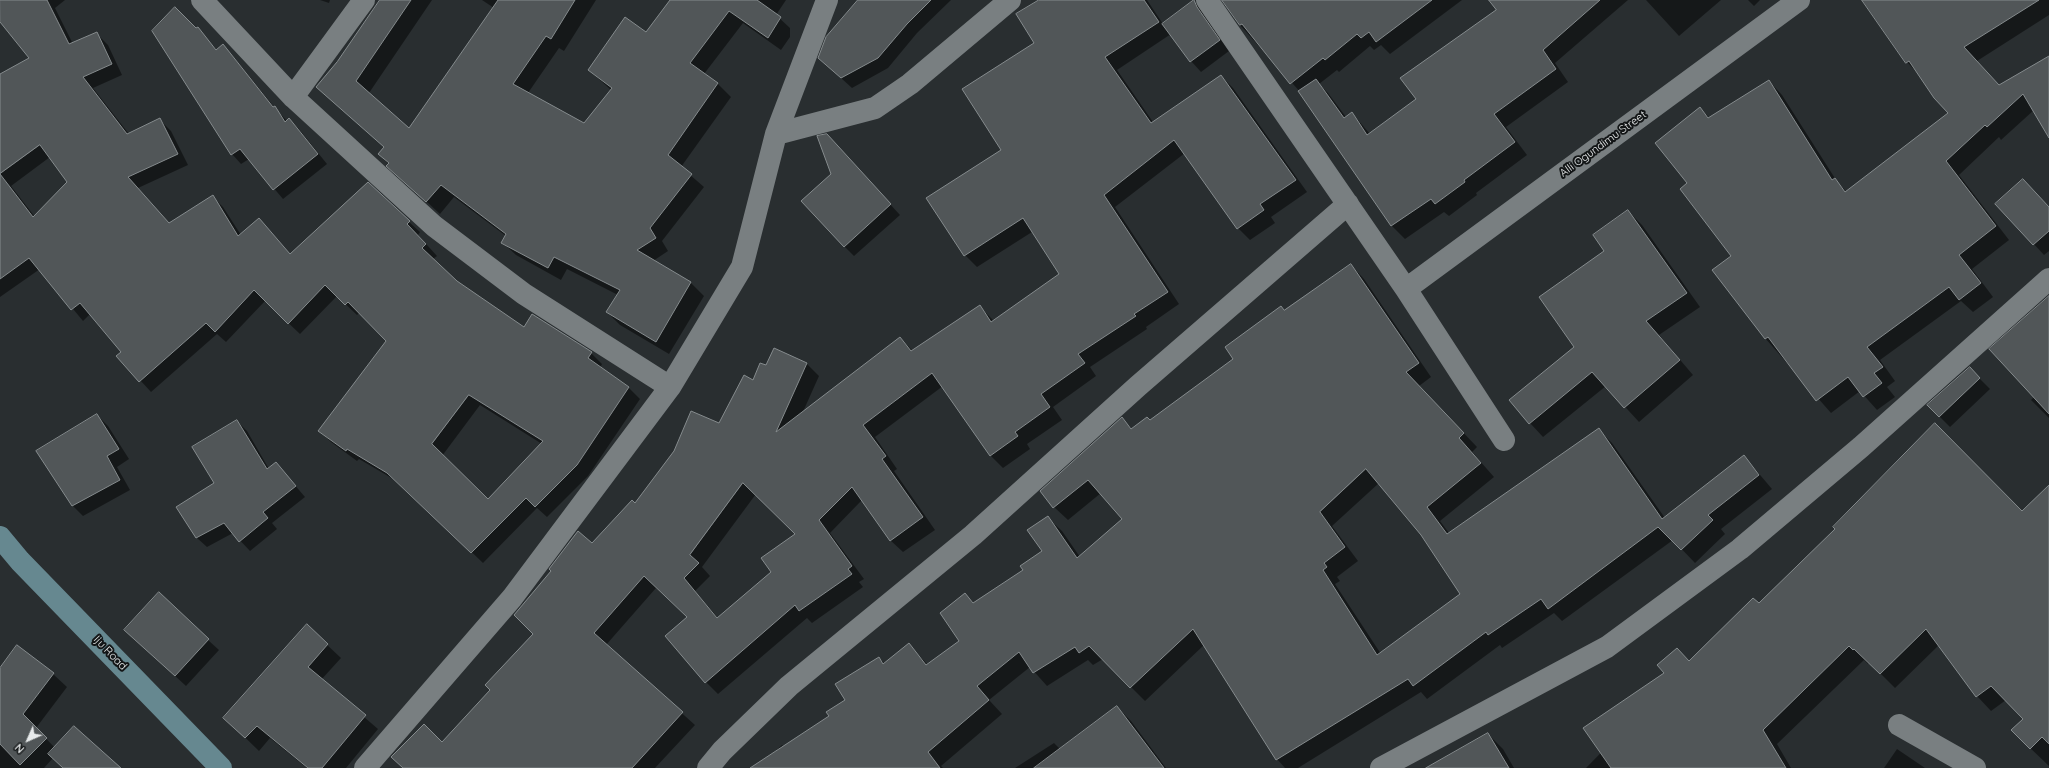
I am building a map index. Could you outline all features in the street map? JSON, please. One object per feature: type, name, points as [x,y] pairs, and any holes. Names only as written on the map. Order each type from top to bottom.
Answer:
[{"type":"main road","name":"Iju Road","points":[[0,537],[20,561],[222,768]]},
{"type":"street","points":[[202,0],[293,97],[434,226],[524,294],[670,387]]},
{"type":"street","points":[[293,97],[364,0]]},
{"type":"street","points":[[365,768],[512,598],[670,387],[742,267],[776,134],[827,0]]},
{"type":"street","points":[[776,134],[875,108],[910,84],[1010,0]]},
{"type":"street","points":[[1207,0],[1406,288],[1504,440]]},
{"type":"street","name":"Alli Ogundimu Street","points":[[1406,288],[1799,0]]},
{"type":"street","points":[[708,768],[722,751],[789,686],[973,535],[1138,386],[1348,204]]},
{"type":"street","points":[[1381,768],[1607,647],[1740,549],[1861,447],[2049,279]]},
{"type":"street","points":[[1899,725],[1975,768]]},
{"type":"building","points":[[0,0],[47,0],[69,44],[97,32],[112,64],[83,77],[127,134],[160,118],[178,154],[128,177],[169,223],[213,195],[238,236],[259,218],[290,254],[368,182],[410,221],[407,224],[426,244],[422,248],[457,281],[524,327],[532,314],[592,352],[588,358],[629,387],[577,465],[535,507],[526,498],[471,553],[387,473],[347,449],[346,451],[318,431],[386,341],[348,302],[345,305],[325,285],[288,324],[254,290],[215,332],[206,323],[139,382],[116,356],[121,352],[80,303],[71,310],[29,258],[0,279],[0,174],[0,74],[29,58],[0,22]],"holes":[[[40,145],[67,182],[33,217],[0,174]],[[469,395],[543,441],[488,499],[432,444]]]},
{"type":"building","points":[[380,0],[411,0],[356,81],[409,128],[498,0],[575,0],[551,39],[546,36],[513,84],[584,123],[612,88],[588,70],[625,17],[646,32],[670,0],[757,0],[781,17],[768,38],[729,11],[690,63],[718,83],[668,155],[692,174],[650,228],[656,238],[637,250],[691,282],[656,342],[606,312],[620,290],[554,257],[548,268],[501,243],[506,234],[441,185],[426,202],[386,166],[389,163],[378,154],[384,147],[316,87],[337,62]]},
{"type":"building","points":[[858,0],[931,0],[907,24],[878,58],[841,78],[818,58],[826,37]]},
{"type":"building","points":[[1039,0],[1144,0],[1159,22],[1105,57],[1151,123],[1221,75],[1296,180],[1260,204],[1264,210],[1237,229],[1174,140],[1104,195],[1168,292],[1134,314],[1136,316],[1078,354],[1085,363],[1041,394],[1050,407],[1015,432],[1018,436],[990,456],[932,373],[863,425],[886,456],[882,459],[923,517],[890,541],[852,487],[819,520],[852,566],[848,569],[852,574],[799,611],[795,605],[705,683],[665,636],[687,617],[644,576],[594,633],[683,712],[632,768],[403,768],[391,757],[424,724],[442,742],[490,690],[485,685],[533,634],[514,615],[551,571],[549,569],[578,531],[592,543],[632,500],[635,503],[674,451],[691,411],[719,423],[744,375],[753,380],[760,363],[766,365],[774,348],[807,363],[776,432],[900,337],[911,351],[980,305],[991,322],[1059,274],[1023,218],[964,256],[926,198],[1001,150],[962,89],[1034,43],[1016,14]],"holes":[[[743,483],[795,534],[761,558],[771,572],[717,618],[684,578],[699,563],[690,555]]]},
{"type":"building","points":[[1194,0],[1197,7],[1220,40],[1190,62],[1162,24]]},
{"type":"building","points":[[1222,0],[1432,0],[1376,42],[1369,32],[1361,38],[1357,34],[1325,60],[1323,58],[1290,84],[1242,24],[1240,25]]},
{"type":"building","points":[[1489,0],[1600,0],[1543,50],[1556,69],[1494,114],[1515,142],[1464,180],[1465,182],[1435,204],[1431,199],[1391,226],[1298,91],[1316,79],[1344,118],[1352,112],[1367,135],[1416,99],[1400,78],[1496,10]]},
{"type":"building","points":[[1862,0],[2039,0],[1964,47],[1999,85],[2049,56],[2049,138],[2023,94],[1987,127],[1985,125],[1946,161],[1996,226],[1959,255],[1981,283],[1959,300],[1949,287],[1867,347],[1883,367],[1874,373],[1882,383],[1863,397],[1848,377],[1816,401],[1768,337],[1765,339],[1712,270],[1731,256],[1680,189],[1687,183],[1655,143],[1700,107],[1708,118],[1769,80],[1832,180],[1835,178],[1845,192],[1948,113],[1934,98],[1909,61],[1906,63]]},
{"type":"building","points":[[175,7],[196,28],[198,27],[216,50],[223,44],[273,107],[275,106],[285,122],[289,118],[318,154],[273,190],[240,149],[231,155],[152,31]]},
{"type":"building","points":[[827,134],[891,204],[844,247],[801,201],[831,174],[817,136]]},
{"type":"building","points":[[2023,179],[2049,207],[2049,231],[2033,245],[1995,204]]},
{"type":"building","points":[[1628,210],[1687,293],[1646,321],[1680,360],[1624,408],[1592,372],[1529,424],[1509,400],[1574,347],[1539,297],[1604,251],[1593,235]]},
{"type":"building","points":[[1351,264],[1419,363],[1406,372],[1464,433],[1459,438],[1481,463],[1427,507],[1447,534],[1599,428],[1662,519],[1744,455],[1759,475],[1708,515],[1713,520],[1681,550],[1658,527],[1548,609],[1541,599],[1488,635],[1486,632],[1413,686],[1408,679],[1276,760],[1193,629],[1130,688],[1089,646],[1079,653],[1075,647],[1033,673],[1019,652],[977,686],[989,700],[928,752],[940,768],[750,768],[829,716],[826,712],[845,700],[835,684],[879,657],[883,664],[909,643],[926,665],[959,641],[940,613],[965,593],[973,603],[1023,570],[1020,566],[1042,551],[1027,530],[1048,516],[1077,558],[1122,519],[1088,480],[1053,508],[1040,491],[1122,417],[1131,429],[1147,417],[1150,420],[1233,359],[1225,347],[1281,306],[1284,310]],"holes":[[[1366,469],[1421,535],[1460,594],[1377,655],[1323,570],[1327,567],[1324,563],[1345,547],[1320,512]]]},
{"type":"building","points":[[2049,296],[2049,414],[1989,349]]},
{"type":"building","points":[[1970,367],[1980,378],[1939,417],[1927,405]]},
{"type":"building","points":[[97,414],[119,449],[107,456],[120,480],[72,506],[36,451]]},
{"type":"building","points":[[237,420],[267,469],[276,462],[296,486],[263,512],[268,518],[239,542],[224,523],[196,538],[176,507],[214,483],[192,447]]},
{"type":"building","points":[[1935,423],[2022,511],[2049,485],[2049,744],[2042,737],[2030,749],[2011,730],[2023,719],[1991,686],[1976,697],[1926,629],[1880,674],[1849,646],[1763,730],[1786,768],[1611,768],[1583,728],[1664,673],[1657,665],[1677,648],[1689,661],[1753,598],[1759,603],[1835,529],[1833,527]]},
{"type":"building","points":[[159,592],[209,639],[175,676],[124,630]]},
{"type":"building","points":[[307,624],[328,644],[308,667],[366,715],[322,768],[308,768],[257,726],[245,738],[223,718]]},
{"type":"building","points":[[17,645],[54,673],[23,714],[47,738],[20,765],[0,744],[0,668]]},
{"type":"building","points":[[1117,706],[1164,768],[1034,768]]},
{"type":"building","points":[[74,726],[121,768],[63,768],[48,754]]},
{"type":"building","points":[[1488,733],[1509,768],[1426,768]]}]
